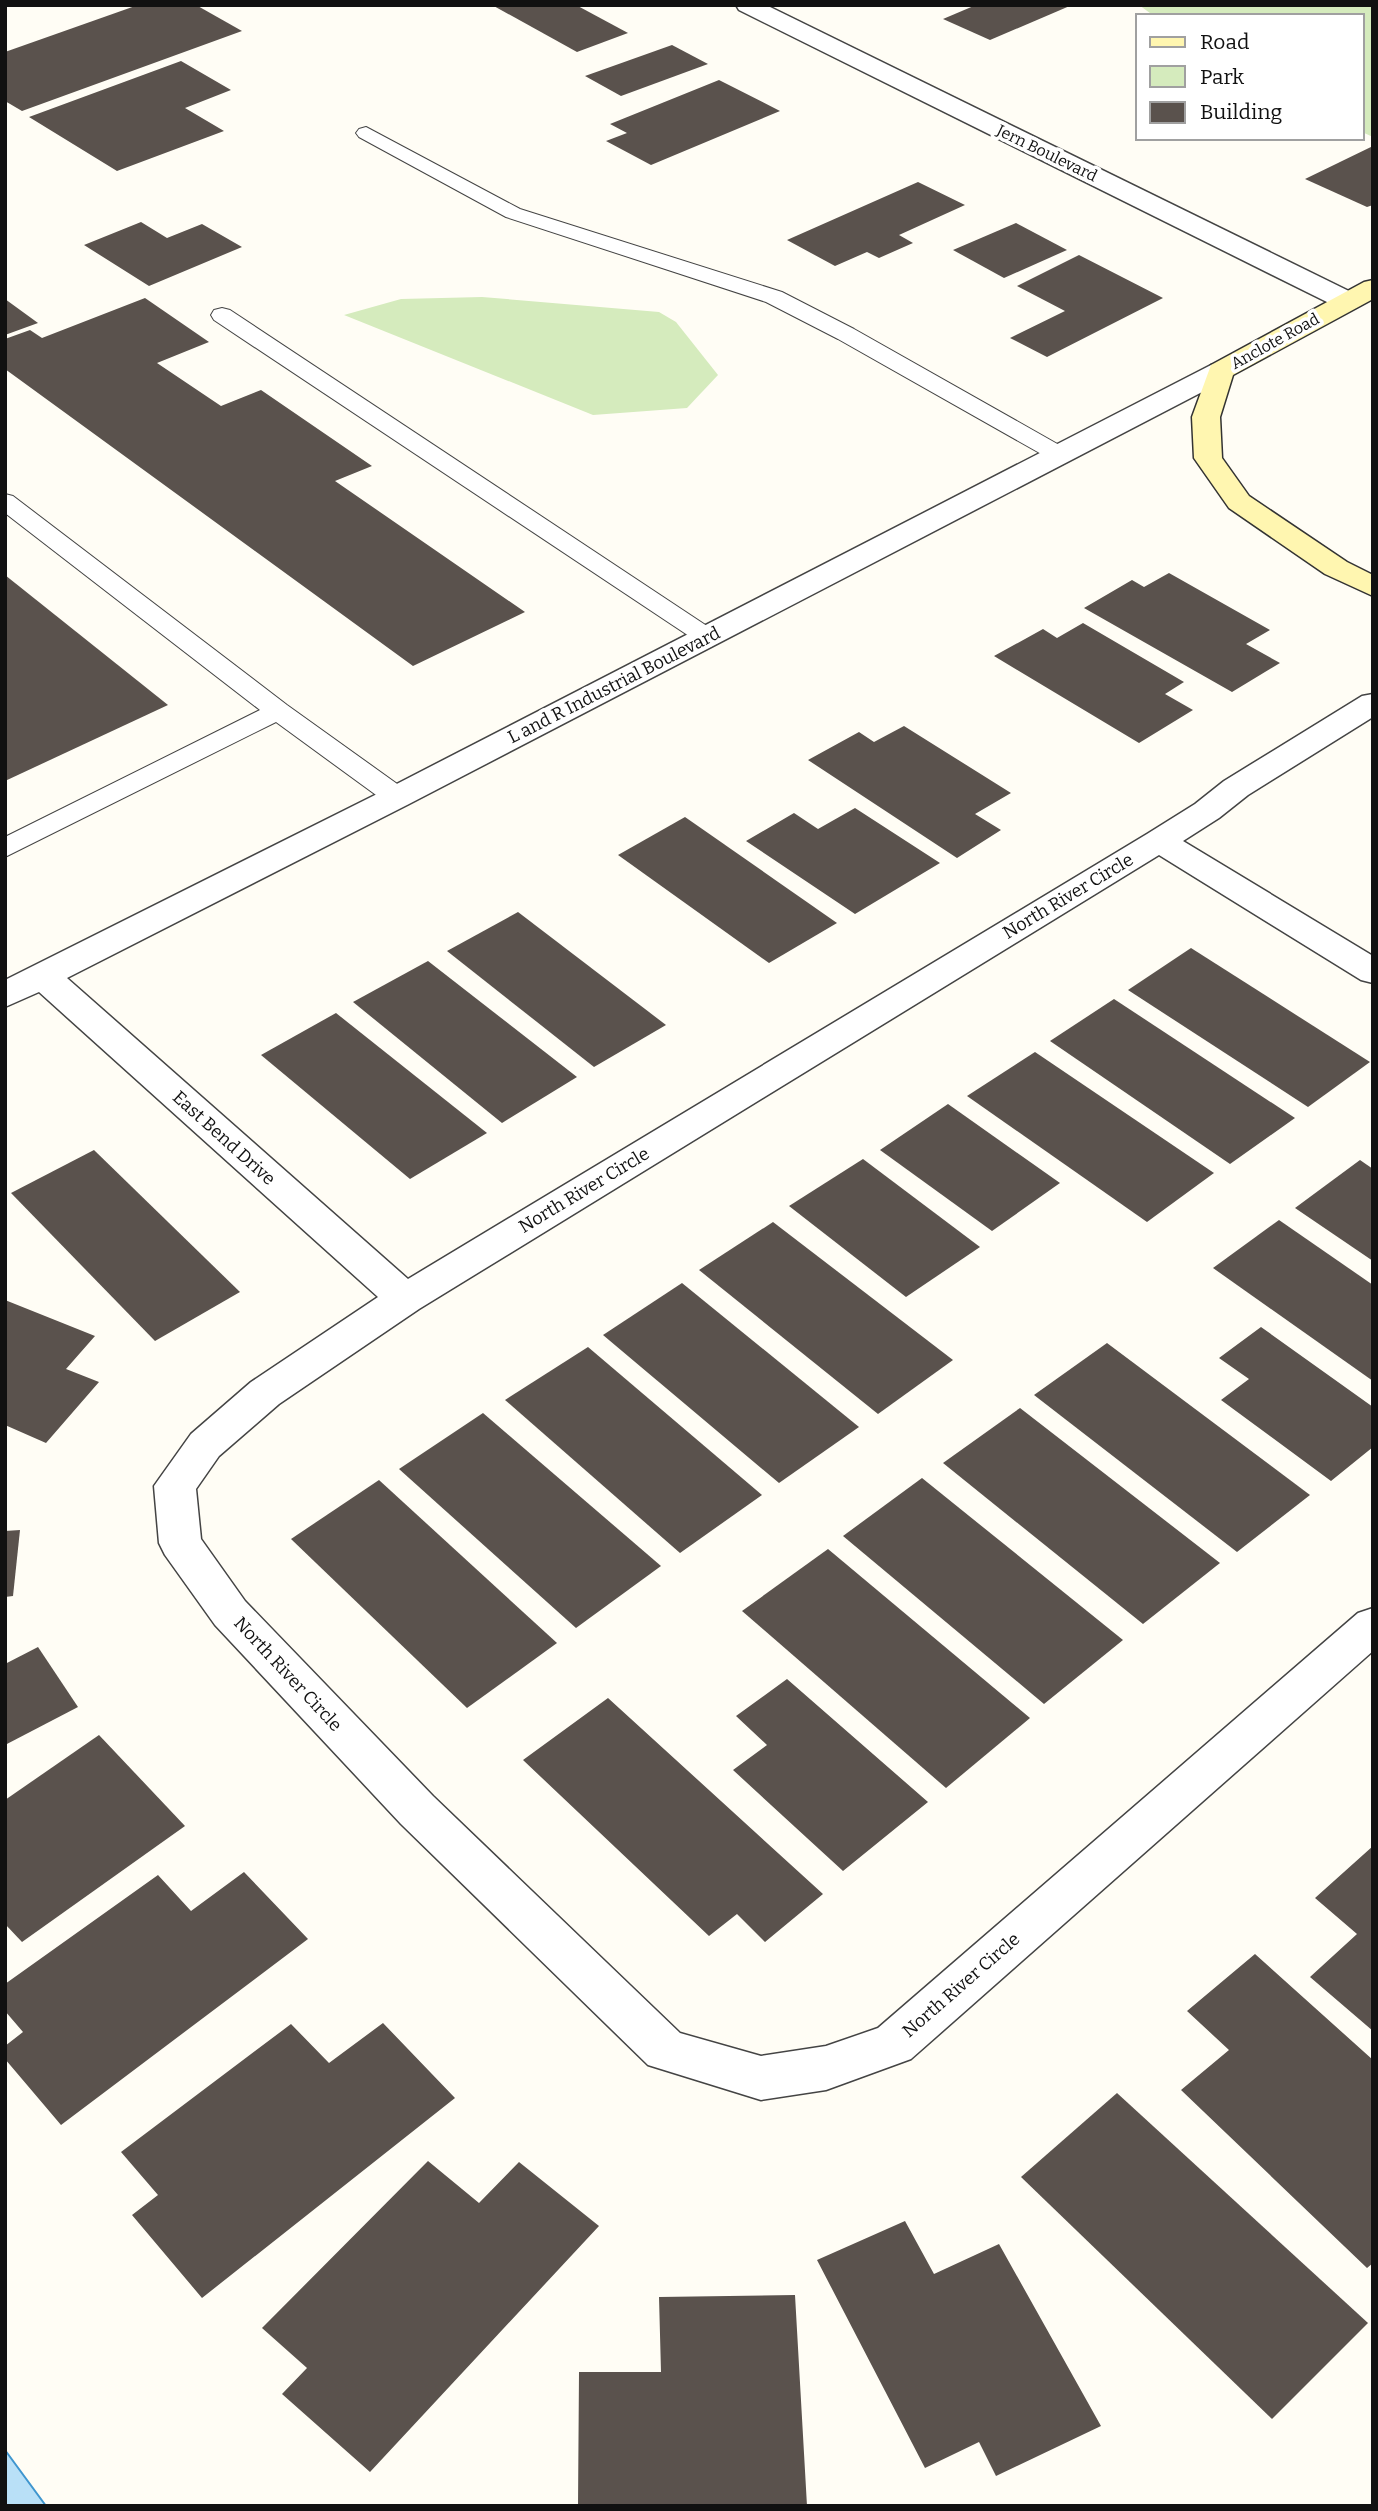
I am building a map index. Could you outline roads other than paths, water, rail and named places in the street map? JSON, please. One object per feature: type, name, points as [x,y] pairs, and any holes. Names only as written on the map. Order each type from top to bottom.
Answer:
[{"type":"street","name":"Jern Boulevard","points":[[747,5],[1347,301]]},
{"type":"street","name":"Anclote Road","points":[[1373,288],[1221,371],[1206,417],[1208,457],[1239,502],[1336,568],[1373,587]]},
{"type":"street","name":"L and R Industrial Boulevard","points":[[5,995],[397,797],[1221,371]]},
{"type":"street","name":"North River Circle","points":[[1373,703],[1236,788],[1207,811],[1159,841],[405,1299],[265,1393],[205,1445],[175,1486],[180,1543],[230,1614],[417,1811],[665,2050],[761,2078],[827,2068],[894,2044],[1373,1625]]},
{"type":"street","points":[[1159,841],[1217,874],[1373,972]]},
{"type":"street","name":"East Bend Drive","points":[[43,976],[405,1299]]},
{"type":"lane","points":[[366,133],[513,213],[774,297],[846,334],[1060,455]]},
{"type":"lane","points":[[222,315],[707,637]]},
{"type":"lane","points":[[5,501],[278,711],[397,797]]},
{"type":"lane","points":[[5,848],[278,711]]},
{"type":"water","points":[[5,2450],[46,2506],[5,2506]]}]
